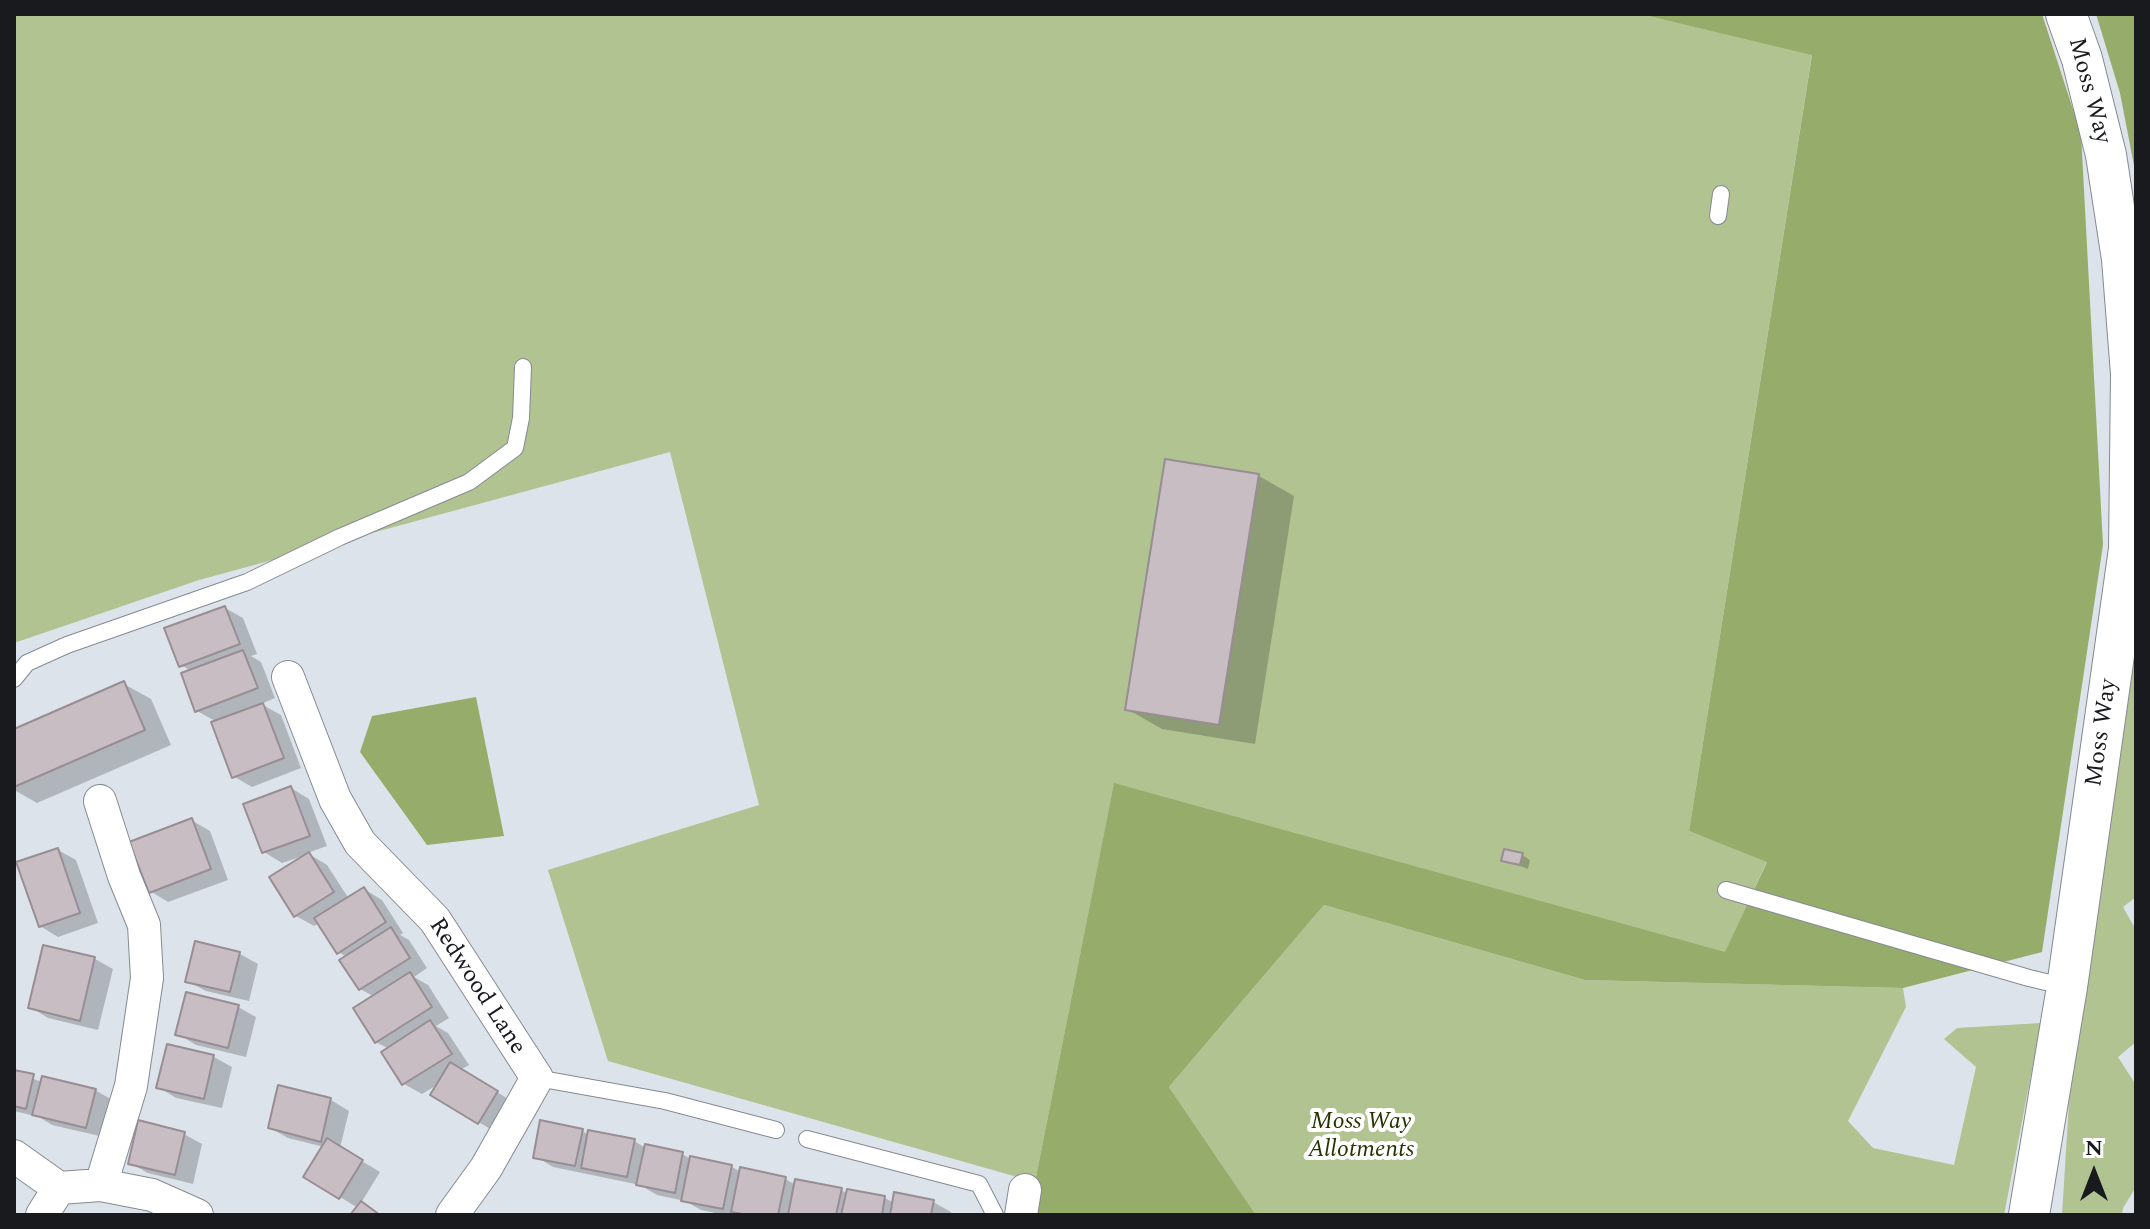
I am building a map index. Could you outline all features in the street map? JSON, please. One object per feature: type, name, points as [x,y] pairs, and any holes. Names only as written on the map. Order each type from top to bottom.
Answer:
[{"type":"street","name":"Moss Way","points":[[2029,1215],[2067,987],[2129,549],[2131,374],[2122,259],[2106,155],[2082,59],[2066,14]]},
{"type":"street","name":"Redwood Lane","points":[[288,677],[335,799],[360,843],[435,920],[537,1078],[486,1168],[452,1215]]},
{"type":"street","points":[[100,801],[124,876],[144,925],[147,978],[131,1086],[110,1146],[101,1185]]},
{"type":"street","points":[[14,1156],[59,1188],[101,1185],[152,1195],[197,1215]]},
{"type":"street","points":[[42,1215],[59,1188]]},
{"type":"lane","points":[[1718,216],[1721,194]]},
{"type":"lane","points":[[14,679],[27,663],[67,645],[247,582],[340,537],[469,482],[515,448],[521,418],[523,367]]},
{"type":"lane","points":[[1726,890],[2067,987]]},
{"type":"lane","points":[[537,1078],[665,1101],[776,1130]]},
{"type":"lane","points":[[807,1139],[979,1184],[995,1215]]},
{"type":"green space","points":[[14,14],[1640,14],[1812,54],[1689,831],[1767,861],[1725,953],[1114,784],[1035,1182],[608,1061],[548,870],[759,805],[670,452],[199,580],[14,643]]},
{"type":"green space","points":[[1640,14],[2042,14],[2081,134],[2103,545],[2042,952],[1903,988],[1585,980],[1324,905],[1169,1087],[1256,1215],[1033,1215],[1035,1182],[1114,783],[1725,952],[1767,862],[1689,831],[1812,55]]},
{"type":"green space","points":[[2096,14],[2136,14],[2136,176],[2120,93]]},
{"type":"green space","points":[[2136,647],[2136,897],[2123,907],[2136,930],[2136,1042],[2118,1057],[2136,1085],[2136,1187],[2122,1215],[2062,1215],[2072,1055],[2092,947]]},
{"type":"green space","points":[[476,697],[504,836],[427,845],[360,752],[372,716]]},
{"type":"green space","name":"Moss Way Allotments","points":[[1324,905],[1585,980],[1903,988],[1906,1007],[1848,1121],[1873,1148],[1954,1165],[1976,1067],[1944,1039],[1957,1028],[2041,1023],[2004,1215],[1256,1215],[1169,1087]]},
{"type":"building","points":[[1165,459],[1259,474],[1219,725],[1125,710]]},
{"type":"building","points":[[225,606],[240,644],[179,667],[164,628]]},
{"type":"building","points":[[243,650],[258,688],[195,712],[181,673]]},
{"type":"building","points":[[124,681],[145,730],[14,787],[14,729]]},
{"type":"building","points":[[263,703],[284,758],[232,778],[211,722]]},
{"type":"building","points":[[291,786],[310,836],[262,853],[243,804]]},
{"type":"building","points":[[192,818],[211,869],[149,893],[129,842]]},
{"type":"building","points":[[58,848],[80,913],[39,927],[16,862]]},
{"type":"building","points":[[1504,849],[1523,853],[1520,865],[1501,861]]},
{"type":"building","points":[[309,852],[334,892],[294,917],[269,877]]},
{"type":"building","points":[[364,887],[386,922],[337,954],[314,918]]},
{"type":"building","points":[[391,927],[410,958],[359,990],[339,960]]},
{"type":"building","points":[[195,941],[240,952],[230,992],[185,982]]},
{"type":"building","points":[[43,945],[95,957],[80,1021],[28,1008]]},
{"type":"building","points":[[410,972],[432,1007],[375,1043],[353,1008]]},
{"type":"building","points":[[186,992],[239,1005],[228,1048],[175,1035]]},
{"type":"building","points":[[430,1020],[452,1054],[402,1085],[381,1052]]},
{"type":"building","points":[[167,1044],[214,1055],[204,1099],[156,1088]]},
{"type":"building","points":[[450,1062],[498,1091],[478,1124],[430,1095]]},
{"type":"building","points":[[14,1070],[34,1074],[26,1109],[14,1106]]},
{"type":"building","points":[[42,1076],[96,1089],[86,1128],[32,1115]]},
{"type":"building","points":[[278,1085],[331,1098],[321,1142],[268,1128]]},
{"type":"building","points":[[138,1120],[185,1132],[175,1175],[128,1164]]},
{"type":"building","points":[[540,1120],[583,1129],[575,1166],[533,1158]]},
{"type":"building","points":[[588,1130],[635,1139],[627,1177],[581,1168]]},
{"type":"building","points":[[327,1138],[363,1160],[339,1199],[303,1177]]},
{"type":"building","points":[[645,1144],[683,1152],[675,1193],[636,1185]]},
{"type":"building","points":[[690,1156],[732,1165],[723,1209],[681,1201]]},
{"type":"building","points":[[740,1167],[786,1177],[778,1215],[731,1212]]},
{"type":"building","points":[[795,1179],[842,1188],[836,1215],[788,1215]]},
{"type":"building","points":[[847,1189],[885,1196],[882,1215],[841,1215]]},
{"type":"building","points":[[894,1192],[934,1200],[931,1215],[890,1215]]},
{"type":"building","points":[[361,1201],[380,1215],[350,1215]]}]
